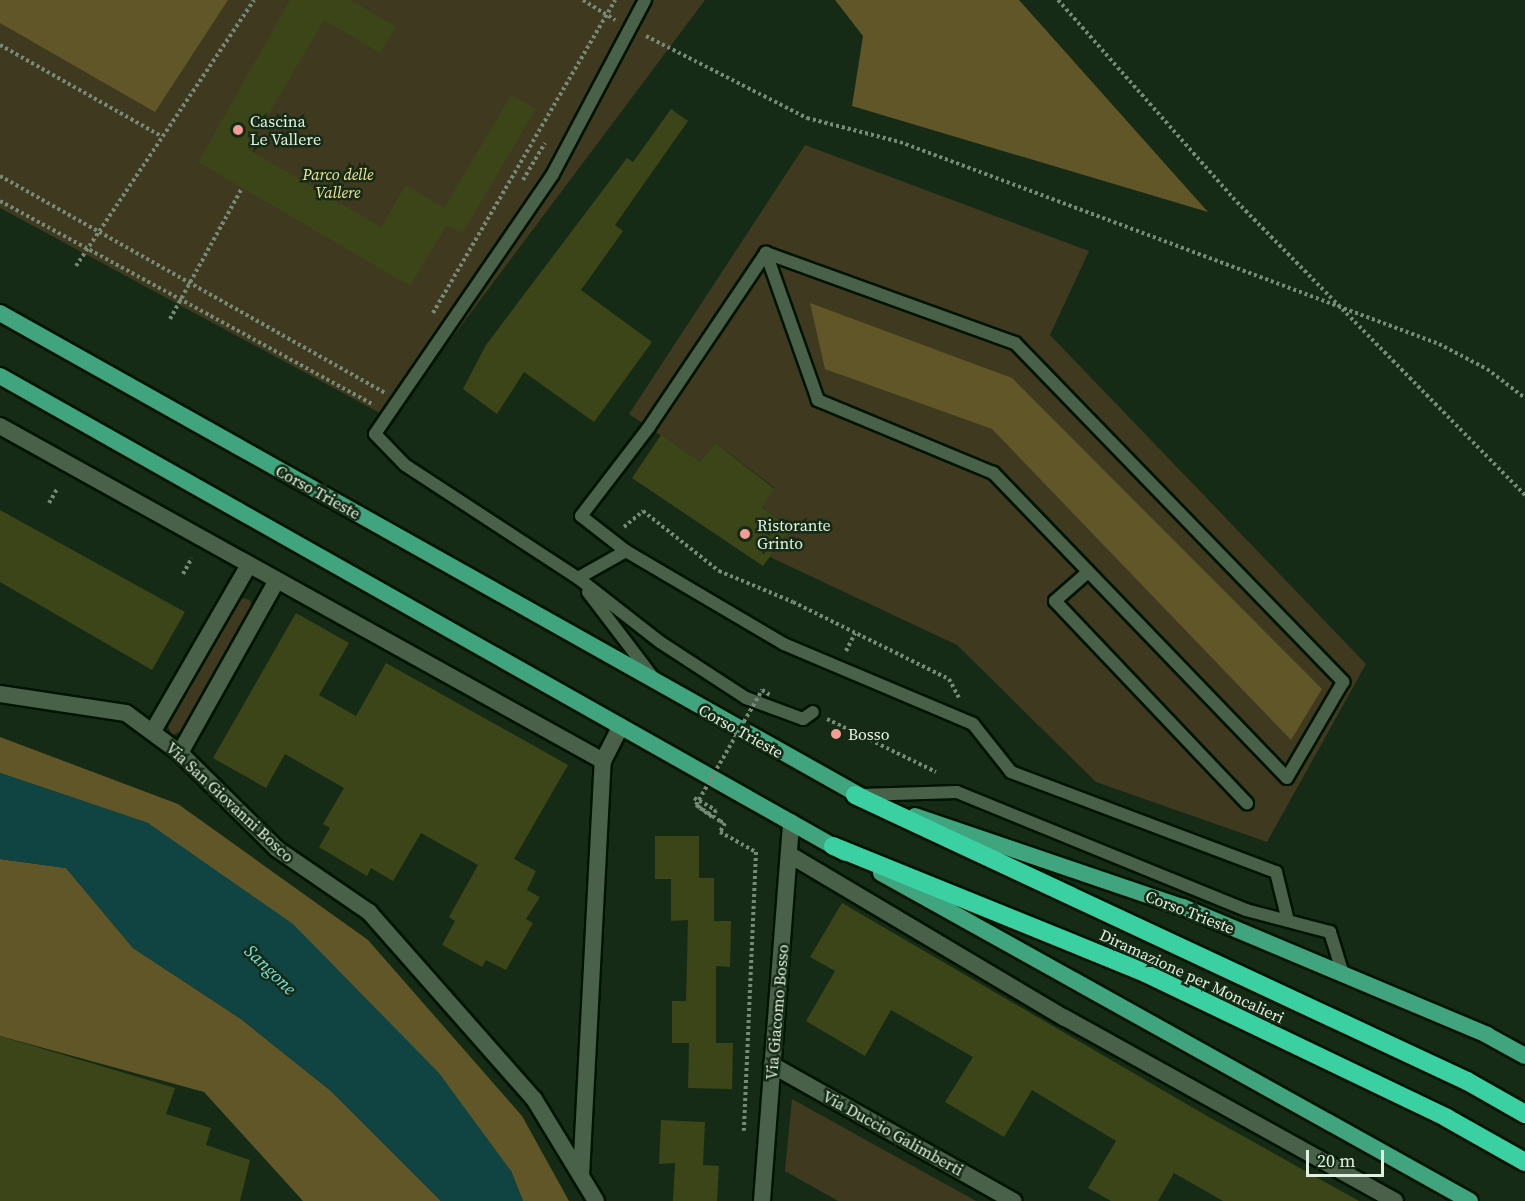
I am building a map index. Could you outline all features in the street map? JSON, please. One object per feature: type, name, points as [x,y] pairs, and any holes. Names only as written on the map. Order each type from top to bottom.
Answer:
[{"type":"highway","name":"Diramazione per Moncalieri","points":[[855,795],[1467,1081],[1525,1114]]},
{"type":"highway","name":"Diramazione per Moncalieri","points":[[833,846],[1145,973],[1447,1118],[1525,1162]]},
{"type":"main road","name":"Corso Trieste","points":[[0,313],[855,795],[1183,907],[1343,974],[1525,1056]]},
{"type":"main road","points":[[0,376],[833,846],[1470,1201]]},
{"type":"street","points":[[0,426],[603,761]]},
{"type":"street","points":[[153,731],[249,565]]},
{"type":"street","points":[[180,753],[277,580]]},
{"type":"street","name":"Via San Giovanni Bosco","points":[[0,694],[126,713],[180,753],[277,849],[387,928],[534,1099],[596,1201]]},
{"type":"street","points":[[581,1176],[603,761],[621,726]]},
{"type":"street","name":"Via Giacomo Bosso","points":[[762,1201],[791,822]]},
{"type":"street","points":[[790,855],[1065,1018],[1395,1201]]},
{"type":"street","name":"Via Duccio Galimberti","points":[[772,1065],[1013,1201]]},
{"type":"lane","points":[[645,0],[553,174],[395,398],[375,434],[405,465],[578,578],[660,642],[746,698],[803,719],[813,712]]},
{"type":"lane","points":[[766,253],[649,428],[580,516],[626,551],[784,644],[974,725],[1011,772],[1276,872],[1288,921]]},
{"type":"lane","points":[[766,253],[1015,343],[1343,682],[1287,778],[993,473],[818,400],[766,253]]},
{"type":"lane","points":[[578,578],[626,551]]},
{"type":"lane","points":[[1088,572],[1055,601],[1247,803]]},
{"type":"lane","points":[[578,578],[658,684]]},
{"type":"lane","points":[[855,795],[957,792],[1246,910],[1330,932],[1343,974]]},
{"type":"path","points":[[76,266],[96,230],[254,0]]},
{"type":"path","points":[[583,0],[607,16],[807,118],[900,142],[1351,313],[1439,344],[1487,369],[1525,398]]},
{"type":"path","points":[[448,304],[433,320],[438,300],[615,0]]},
{"type":"path","points":[[1058,0],[1237,202],[1351,313],[1525,495]]},
{"type":"path","points":[[613,27],[621,13]]},
{"type":"path","points":[[0,45],[161,136]]},
{"type":"path","points":[[516,191],[547,140]]},
{"type":"path","points":[[0,176],[395,398]]},
{"type":"path","points":[[170,319],[242,188]]},
{"type":"path","points":[[0,201],[388,412]]},
{"type":"path","points":[[49,502],[57,489]]},
{"type":"path","points":[[625,525],[643,511],[719,571],[794,602],[949,679],[974,725]]},
{"type":"path","points":[[183,574],[192,558]]},
{"type":"path","points":[[695,806],[762,690],[770,695]]},
{"type":"path","points":[[694,798],[716,810],[712,817],[695,806]]},
{"type":"path","points":[[695,806],[725,823],[720,832],[756,852],[743,1141]]},
{"type":"green space","name":"Parco delle Vallere","points":[[0,0],[705,0],[391,419],[0,208]]},
{"type":"green space","points":[[805,145],[1089,251],[1050,335],[1366,664],[1267,842],[1096,782],[957,645],[770,557],[791,529],[762,507],[775,488],[715,443],[700,462],[629,414]]},
{"type":"green space","points":[[242,598],[250,600],[252,608],[180,732],[172,735],[167,724]]},
{"type":"green space","points":[[792,1099],[976,1201],[838,1201],[785,1171]]},
{"type":"shaded area","points":[[0,0],[228,0],[155,112],[0,23]]},
{"type":"shaded area","points":[[835,0],[1019,0],[1208,212],[852,106],[863,36]]},
{"type":"shaded area","points":[[810,303],[1012,378],[1322,689],[1291,740],[992,429],[825,369]]},
{"type":"shaded area","points":[[0,737],[178,804],[368,940],[522,1116],[569,1201],[523,1201],[511,1171],[148,823],[0,773]]},
{"type":"shaded area","points":[[0,859],[66,868],[133,948],[241,1019],[331,1091],[441,1201],[303,1201],[204,1092],[0,1036]]},
{"type":"water","name":"Sangone","points":[[0,773],[148,823],[293,924],[439,1073],[511,1171],[523,1201],[441,1201],[331,1091],[241,1019],[133,948],[66,868],[0,859]]},
{"type":"building","name":"Cascina Le Vallere","points":[[290,0],[350,0],[396,27],[380,53],[324,20],[248,149],[381,227],[406,185],[444,208],[511,95],[536,109],[462,234],[447,225],[410,286],[198,162]]},
{"type":"building","points":[[671,109],[688,121],[615,225],[623,231],[581,290],[652,342],[594,422],[524,372],[497,414],[463,389],[486,345],[627,158],[633,162]]},
{"type":"building","points":[[661,435],[700,462],[715,443],[775,489],[762,507],[791,529],[763,566],[632,478]]},
{"type":"building","points":[[0,510],[185,612],[152,670],[0,582]]},
{"type":"building","points":[[296,613],[349,643],[319,695],[356,716],[386,663],[568,765],[514,859],[536,871],[527,890],[540,897],[526,919],[533,923],[506,970],[486,960],[482,967],[442,945],[455,921],[449,917],[478,865],[421,833],[393,881],[371,868],[367,876],[319,847],[330,828],[323,824],[344,788],[285,754],[266,788],[213,758]]},
{"type":"building","points":[[655,836],[699,836],[699,878],[714,878],[714,921],[731,921],[730,967],[716,966],[716,1043],[733,1043],[732,1089],[688,1088],[689,1043],[672,1043],[672,1001],[686,1001],[688,920],[671,921],[671,879],[655,879]]},
{"type":"building","points":[[842,903],[1207,1116],[1359,1201],[1223,1201],[1174,1173],[1158,1201],[1111,1201],[1088,1188],[1116,1141],[1032,1090],[1004,1137],[945,1102],[973,1057],[891,1010],[865,1056],[806,1021],[835,971],[810,957]]},
{"type":"building","points":[[0,1036],[175,1088],[166,1114],[211,1128],[206,1145],[250,1160],[240,1201],[0,1201]]},
{"type":"building","points":[[661,1120],[705,1122],[703,1165],[719,1166],[717,1201],[673,1201],[675,1163],[659,1164]]},
{"type":"place","name":"Cascina Le Vallere","points":[[238,130]]},
{"type":"place","name":"Ristorante Grinto","points":[[745,534]]},
{"type":"place","name":"Bosso","points":[[836,734]]}]
